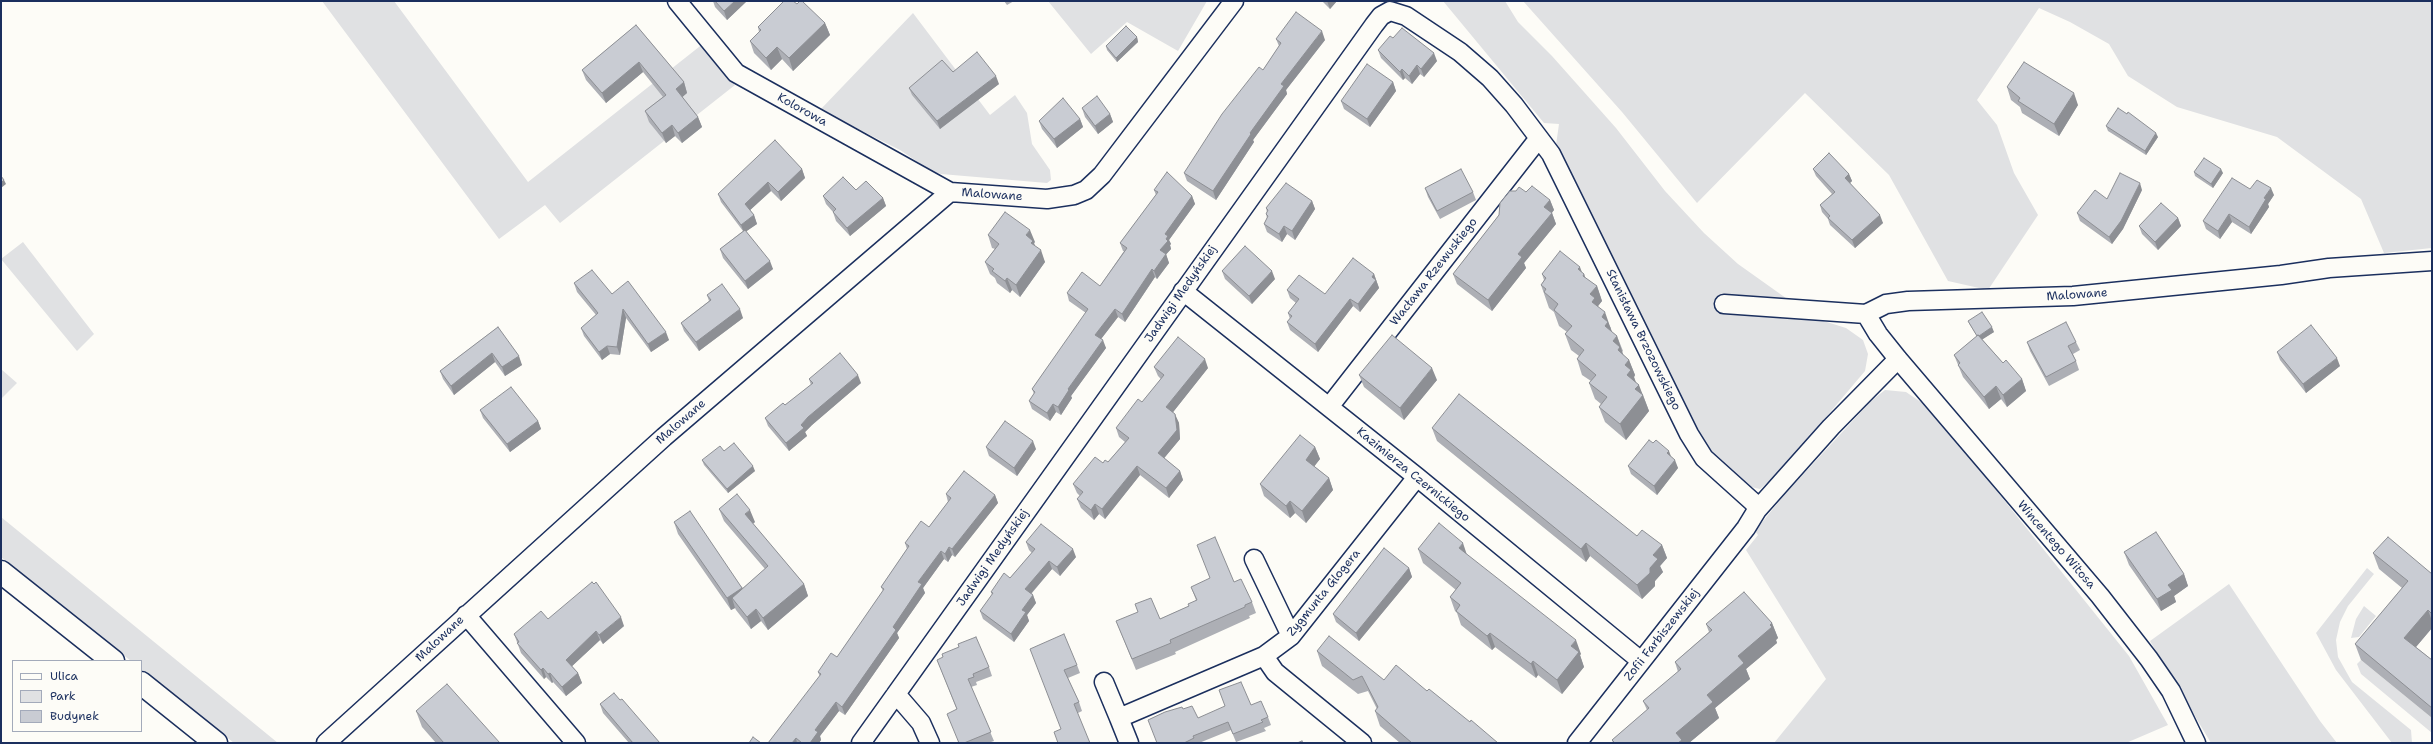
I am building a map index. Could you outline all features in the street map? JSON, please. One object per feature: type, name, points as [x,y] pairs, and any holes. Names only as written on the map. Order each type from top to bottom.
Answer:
[{"type":"main road","points":[[1,572],[112,660]]},
{"type":"main road","points":[[142,684],[216,743]]},
{"type":"street","name":"Kolorowa","points":[[677,1],[736,74],[950,192]]},
{"type":"street","name":"Malowane","points":[[326,743],[466,614],[664,437],[950,192],[1047,199],[1074,195],[1086,190],[1102,175],[1234,1]]},
{"type":"street","name":"Jadwigi Medyńskiej","points":[[861,743],[1381,16],[1390,11],[1406,16],[1460,52],[1510,100],[1539,138]]},
{"type":"street","name":"Wacława Rzewuskiego","points":[[1329,406],[1539,138]]},
{"type":"street","name":"Stanisława Brzozowskiego","points":[[1539,138],[1551,154],[1689,434],[1704,458],[1754,502],[1757,510]]},
{"type":"street","name":"Malowane","points":[[1866,314],[1886,304],[1908,301],[2073,296],[2282,275],[2329,268],[2432,261]]},
{"type":"street","name":"Kazimierza Czernickiego","points":[[1183,291],[1417,477],[1641,662]]},
{"type":"street","points":[[1724,304],[1866,314]]},
{"type":"street","name":"Wincentego Witosa","points":[[1866,314],[1878,334],[1898,359],[2100,596],[2149,659],[2171,691],[2196,743]]},
{"type":"street","points":[[1757,510],[1832,427],[1898,359]]},
{"type":"street","name":"Zygmunta Glogera","points":[[1119,718],[1264,656],[1291,636],[1417,477]]},
{"type":"street","name":"Zofii Farbiszewskiej","points":[[1577,743],[1746,528],[1757,510]]},
{"type":"street","points":[[1254,559],[1291,636]]},
{"type":"street","points":[[466,614],[576,743]]},
{"type":"street","points":[[1264,656],[1275,672],[1362,743]]},
{"type":"street","points":[[1104,682],[1129,743]]},
{"type":"street","points":[[896,694],[920,723],[930,743]]},
{"type":"green space","points":[[322,1],[394,1],[528,182],[704,43],[735,85],[560,223],[545,205],[499,239]]},
{"type":"green space","points":[[1048,1],[1207,1],[1178,51],[1127,22],[1091,54]]},
{"type":"green space","points":[[1443,1],[1505,1],[1518,22],[1552,56],[1616,128],[1665,191],[1704,233],[1738,264],[1814,318],[1846,328],[1863,340],[1868,354],[1865,371],[1782,469],[1760,489],[1747,486],[1722,465],[1705,446],[1556,145],[1559,124],[1544,123]]},
{"type":"green space","points":[[1523,1],[2432,1],[2432,248],[2384,253],[2361,199],[2277,137],[2177,107],[2128,76],[2109,44],[2070,22],[2039,8],[1977,100],[1997,125],[2014,173],[2038,215],[1988,290],[1948,281],[1889,175],[1805,93],[1697,203],[1622,112]]},
{"type":"green space","points":[[913,13],[990,115],[1015,95],[1027,113],[1032,144],[1050,170],[1051,180],[1047,183],[941,174],[931,171],[900,150],[820,110]]},
{"type":"green space","points":[[23,242],[94,334],[77,351],[1,259]]},
{"type":"green space","points":[[1,369],[17,383],[1,399]]},
{"type":"green space","points":[[1885,390],[1906,392],[1931,409],[2129,656],[2168,725],[2126,743],[1774,743],[1826,679],[1746,550],[1758,535],[1755,531],[1785,494],[1871,401]]},
{"type":"green space","points":[[1,517],[278,743],[234,743],[142,670],[142,660],[130,660],[1,557]]},
{"type":"green space","points":[[2367,568],[2374,574],[2348,606],[2340,622],[2336,640],[2338,657],[2352,682],[2411,730],[2412,743],[2392,743],[2336,670],[2316,633]]},
{"type":"green space","points":[[2229,584],[2320,721],[2337,743],[2211,743],[2150,641]]},
{"type":"green space","points":[[2364,606],[2376,616],[2359,637],[2351,638],[2356,619]]},
{"type":"green space","points":[[2361,660],[2432,718],[2432,733],[2361,674],[2357,664]]},
{"type":"building","points":[[715,1],[735,1],[724,11]]},
{"type":"building","points":[[784,1],[793,1],[797,4],[802,1],[825,23],[789,58],[777,47],[766,58],[750,41],[761,30],[758,27]]},
{"type":"building","points":[[1296,12],[1322,31],[1281,84],[1284,86],[1250,133],[1251,134],[1213,191],[1184,173],[1222,114],[1259,67],[1263,70],[1281,43],[1276,39]]},
{"type":"building","points":[[636,25],[684,82],[676,89],[698,117],[678,133],[672,125],[662,133],[645,111],[666,95],[639,62],[602,93],[582,70]]},
{"type":"building","points":[[1126,26],[1137,37],[1116,58],[1106,46]]},
{"type":"building","points":[[1402,28],[1434,53],[1421,69],[1417,65],[1409,76],[1402,69],[1400,72],[1378,50],[1390,36],[1393,38]]},
{"type":"building","points":[[977,52],[996,76],[937,121],[909,88],[942,60],[953,72]]},
{"type":"building","points":[[2024,62],[2074,93],[2054,124],[2018,101],[2020,98],[2007,87]]},
{"type":"building","points":[[1367,64],[1393,82],[1367,119],[1341,101]]},
{"type":"building","points":[[1097,96],[1110,114],[1095,126],[1082,108]]},
{"type":"building","points":[[1063,98],[1080,119],[1054,139],[1039,121]]},
{"type":"building","points":[[2118,108],[2127,114],[2128,112],[2156,133],[2145,151],[2106,126]]},
{"type":"building","points":[[775,140],[802,169],[778,192],[768,182],[745,204],[754,215],[741,225],[718,194]]},
{"type":"building","points":[[1829,153],[1849,174],[1845,178],[1880,215],[1852,240],[1828,218],[1830,216],[1820,205],[1835,192],[1813,169]]},
{"type":"building","points":[[2204,158],[2221,169],[2211,184],[2194,172]]},
{"type":"building","points":[[1461,169],[1473,192],[1437,211],[1425,188]]},
{"type":"building","points":[[1167,172],[1192,196],[1165,234],[1168,236],[1166,239],[1168,241],[1160,250],[1166,254],[1154,271],[1152,269],[1122,314],[1115,309],[1095,335],[1103,340],[1068,389],[1069,390],[1058,407],[1053,404],[1047,413],[1029,401],[1035,392],[1032,389],[1088,309],[1067,293],[1082,272],[1100,286],[1127,248],[1120,243],[1158,192],[1154,190]]},
{"type":"building","points":[[2120,173],[2140,183],[2121,221],[2109,237],[2077,213],[2095,190],[2107,199]]},
{"type":"building","points":[[1,176],[4,180],[1,183]]},
{"type":"building","points":[[843,177],[856,190],[866,181],[883,198],[847,228],[833,212],[836,209],[823,196]]},
{"type":"building","points":[[2232,178],[2250,189],[2257,180],[2271,188],[2249,227],[2229,214],[2218,231],[2203,221]]},
{"type":"building","points":[[1286,183],[1312,201],[1292,231],[1284,226],[1279,234],[1264,224],[1268,216],[1266,214],[1268,210],[1266,208]]},
{"type":"building","points":[[1532,186],[1550,200],[1544,207],[1552,213],[1518,254],[1522,257],[1488,300],[1453,274],[1499,215],[1500,203],[1510,191],[1516,191],[1519,187],[1526,192]]},
{"type":"building","points":[[2161,203],[2178,218],[2155,242],[2139,226]]},
{"type":"building","points":[[1005,212],[1030,230],[1026,235],[1033,241],[1031,243],[1041,250],[1016,285],[1007,278],[1005,281],[992,271],[994,269],[985,262],[999,244],[988,235]]},
{"type":"building","points":[[745,230],[770,261],[745,281],[720,249]]},
{"type":"building","points":[[1245,246],[1272,271],[1249,296],[1222,271]]},
{"type":"building","points":[[1560,251],[1580,267],[1578,269],[1584,274],[1583,276],[1597,286],[1590,294],[1595,298],[1592,302],[1605,312],[1602,317],[1608,322],[1605,326],[1617,336],[1613,341],[1620,347],[1618,350],[1629,360],[1625,365],[1631,370],[1627,375],[1639,385],[1635,389],[1643,395],[1620,424],[1599,407],[1607,397],[1589,383],[1596,375],[1577,359],[1584,350],[1565,334],[1572,326],[1554,310],[1558,304],[1544,292],[1546,289],[1541,285],[1546,278],[1542,274]]},
{"type":"building","points":[[1353,258],[1374,274],[1372,277],[1376,280],[1358,304],[1350,299],[1315,344],[1287,322],[1292,316],[1288,313],[1299,299],[1287,290],[1299,275],[1325,294]]},
{"type":"building","points":[[592,270],[612,294],[628,281],[666,332],[648,344],[623,309],[617,347],[607,346],[599,352],[581,328],[598,313],[574,283]]},
{"type":"building","points":[[722,284],[740,309],[696,342],[681,323],[711,300],[707,295]]},
{"type":"building","points":[[1982,312],[1992,327],[1977,336],[1968,321]]},
{"type":"building","points":[[2066,322],[2076,342],[2068,346],[2076,361],[2046,377],[2027,342]]},
{"type":"building","points":[[2311,325],[2337,358],[2303,384],[2277,352]]},
{"type":"building","points":[[498,327],[519,356],[502,367],[492,353],[451,386],[440,371]]},
{"type":"building","points":[[1392,335],[1432,368],[1400,408],[1359,375]]},
{"type":"building","points":[[1978,335],[2003,363],[2006,360],[2022,379],[2003,395],[1996,386],[1984,397],[1958,365],[1960,363],[1954,355]]},
{"type":"building","points":[[1178,337],[1205,359],[1166,407],[1175,414],[1177,430],[1158,453],[1180,471],[1166,488],[1137,466],[1102,509],[1095,504],[1091,510],[1077,499],[1083,492],[1073,484],[1095,457],[1103,463],[1105,460],[1108,462],[1129,438],[1116,428],[1138,399],[1142,402],[1164,375],[1154,367]]},
{"type":"building","points":[[840,353],[858,375],[808,417],[801,425],[804,428],[786,443],[765,418],[783,403],[785,405],[813,383],[809,379]]},
{"type":"building","points":[[511,387],[538,421],[507,444],[480,410]]},
{"type":"building","points":[[1459,394],[1637,536],[1642,530],[1662,545],[1653,555],[1658,559],[1650,568],[1650,573],[1637,585],[1586,543],[1581,549],[1432,428]]},
{"type":"building","points":[[1005,421],[1033,441],[1014,468],[986,447]]},
{"type":"building","points":[[1300,435],[1315,447],[1306,460],[1329,478],[1302,511],[1290,501],[1286,506],[1260,484]]},
{"type":"building","points":[[1649,440],[1653,443],[1656,440],[1669,451],[1667,453],[1675,460],[1654,486],[1628,466]]},
{"type":"building","points":[[734,443],[753,466],[727,489],[702,460],[720,446],[724,451]]},
{"type":"building","points":[[964,471],[995,495],[952,549],[949,547],[945,554],[941,551],[918,582],[922,584],[893,627],[896,630],[842,707],[836,702],[815,730],[818,732],[810,743],[802,743],[796,738],[792,743],[768,743],[821,674],[818,672],[831,653],[837,657],[884,589],[881,587],[909,546],[905,543],[921,521],[929,527],[951,498],[946,494]]},
{"type":"building","points":[[737,494],[750,510],[745,514],[804,584],[763,618],[756,609],[747,617],[732,598],[768,566],[719,509]]},
{"type":"building","points":[[690,511],[742,588],[727,598],[674,522]]},
{"type":"building","points":[[1439,523],[1463,543],[1459,548],[1576,640],[1571,646],[1579,652],[1557,680],[1533,661],[1531,664],[1490,633],[1487,636],[1456,611],[1460,605],[1450,597],[1461,583],[1418,549]]},
{"type":"building","points":[[1041,524],[1073,549],[1057,567],[1049,561],[1025,589],[1033,595],[1022,610],[1026,612],[1011,634],[980,611],[993,593],[991,592],[1004,573],[1010,578],[1035,549],[1026,542]]},
{"type":"building","points":[[2156,532],[2184,574],[2168,585],[2172,590],[2157,599],[2124,552]]},
{"type":"building","points":[[1215,537],[1234,582],[1241,579],[1252,602],[1245,605],[1245,607],[1170,640],[1171,643],[1132,659],[1116,621],[1138,612],[1135,604],[1151,598],[1160,619],[1189,606],[1188,604],[1197,600],[1191,587],[1210,578],[1197,545]]},
{"type":"building","points":[[2388,537],[2432,574],[2432,614],[2428,610],[2404,638],[2432,660],[2432,708],[2355,644],[2408,581],[2373,553]]},
{"type":"building","points":[[1384,548],[1409,568],[1356,633],[1333,614]]},
{"type":"building","points":[[592,582],[594,584],[596,582],[621,617],[599,635],[596,631],[566,660],[578,673],[562,687],[550,673],[548,674],[543,668],[541,670],[517,643],[519,642],[514,634],[541,611],[548,619]]},
{"type":"building","points":[[1744,592],[1772,623],[1770,625],[1772,627],[1738,656],[1744,663],[1707,695],[1713,702],[1676,733],[1682,740],[1678,743],[1615,743],[1612,740],[1649,708],[1643,701],[1681,669],[1675,662],[1712,630],[1706,624]]},
{"type":"building","points":[[1064,634],[1077,665],[1064,670],[1079,702],[1074,704],[1090,743],[1058,743],[1054,732],[1061,729],[1030,649]]},
{"type":"building","points":[[1329,636],[1384,680],[1396,665],[1427,691],[1429,689],[1470,722],[1471,720],[1498,743],[1412,743],[1375,711],[1378,707],[1362,676],[1353,680],[1317,651]]},
{"type":"building","points":[[976,637],[989,667],[973,674],[974,677],[968,679],[991,732],[964,743],[959,743],[947,714],[957,709],[937,660],[943,657],[942,654],[959,647],[958,644]]},
{"type":"building","points":[[1241,682],[1251,705],[1261,701],[1268,717],[1261,720],[1263,722],[1233,734],[1228,722],[1193,736],[1194,738],[1184,743],[1157,743],[1148,720],[1165,712],[1192,706],[1198,718],[1225,706],[1219,690]]},
{"type":"building","points":[[447,684],[500,743],[444,743],[416,711]]},
{"type":"building","points":[[614,693],[620,700],[622,699],[660,743],[633,743],[600,704]]},
{"type":"building","points":[[753,737],[761,743],[749,743]]}]
